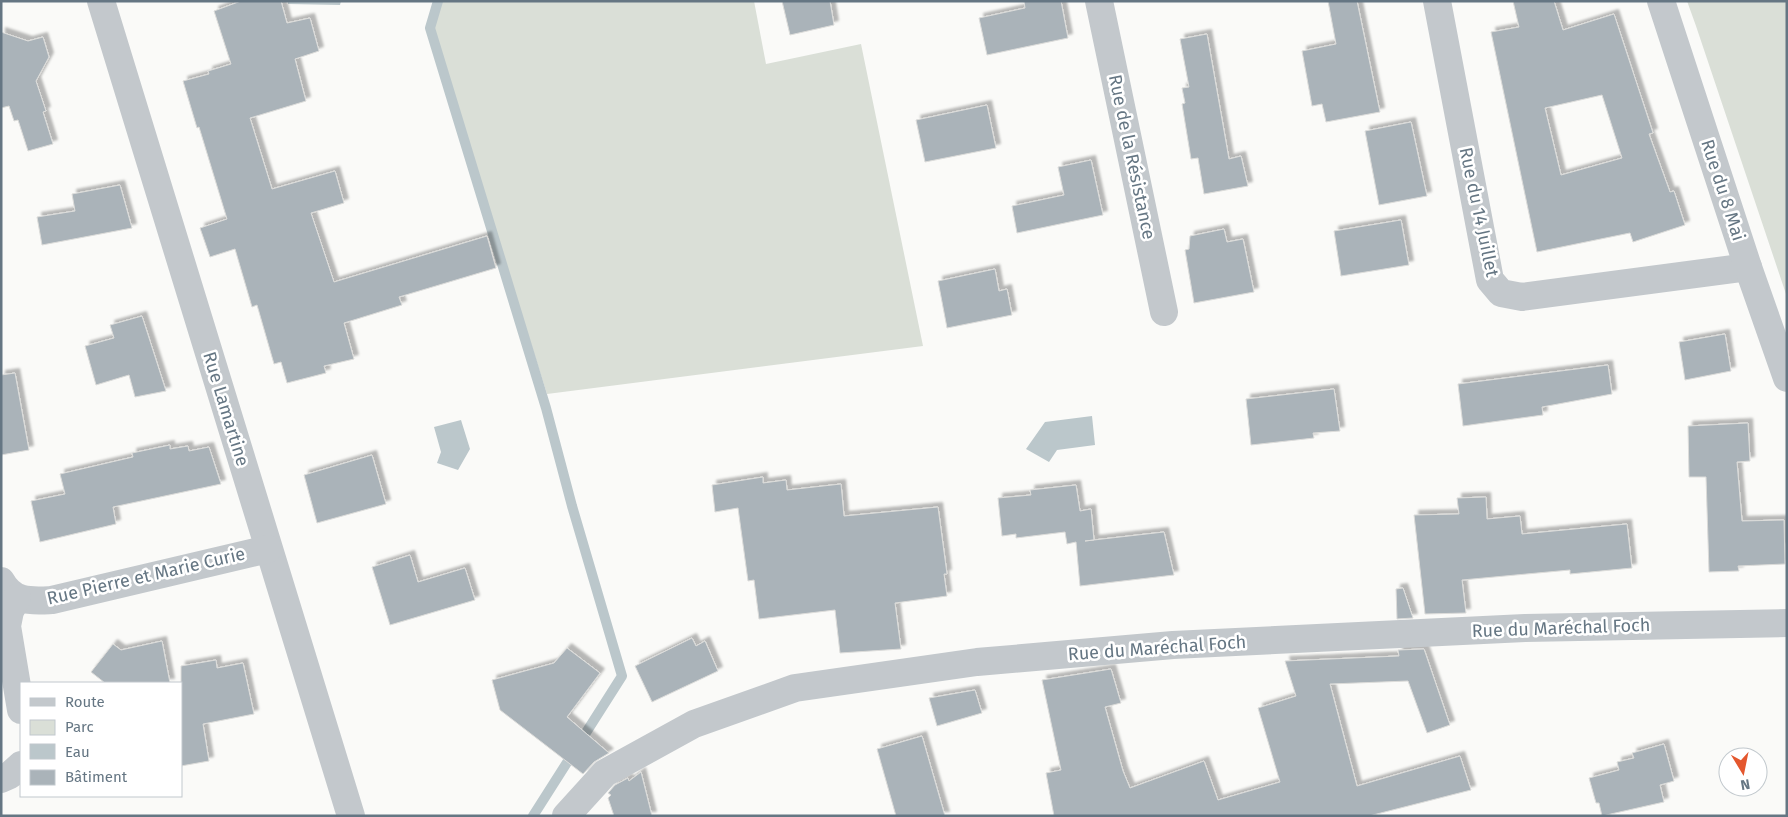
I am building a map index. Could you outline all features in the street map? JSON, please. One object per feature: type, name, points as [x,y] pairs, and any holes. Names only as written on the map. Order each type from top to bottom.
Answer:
[{"type":"street","name":"Rue Lamartine","points":[[102,1],[351,816]]},
{"type":"street","name":"Rue de la Résistance","points":[[1099,1],[1164,312]]},
{"type":"street","name":"Rue du 14 Juillet","points":[[1438,1],[1490,280],[1501,292],[1522,297],[1748,267]]},
{"type":"street","name":"Rue du 8 Mai","points":[[1661,1],[1748,267],[1787,378]]},
{"type":"street","name":"Rue Pierre et Marie Curie","points":[[9,590],[30,601],[52,600],[268,549]]},
{"type":"street","points":[[9,590],[10,611],[7,626],[20,704]]},
{"type":"street","name":"Rue du Maréchal Foch","points":[[566,816],[606,773],[694,724],[795,688],[977,662],[1173,645],[1525,628],[1787,623]]},
{"type":"street","points":[[1,780],[20,766]]},
{"type":"green space","points":[[438,1],[754,1],[766,64],[861,44],[923,346],[547,394],[430,28]]},
{"type":"green space","points":[[1687,1],[1787,1],[1787,297],[1696,26]]},
{"type":"water","points":[[288,1],[341,1],[340,5],[288,4]]},
{"type":"water","points":[[1092,416],[1095,445],[1057,450],[1049,462],[1026,449],[1045,422]]},
{"type":"water","points":[[461,420],[470,449],[458,470],[437,463],[441,452],[434,427]]},
{"type":"building","points":[[241,1],[281,1],[287,23],[310,18],[319,51],[295,59],[306,101],[250,118],[272,189],[335,171],[344,203],[311,213],[334,282],[487,236],[496,268],[399,297],[402,305],[344,323],[354,359],[324,366],[326,373],[287,383],[281,362],[274,364],[257,305],[252,307],[235,249],[210,257],[200,228],[227,219],[183,81],[209,74],[208,71],[231,64],[214,11]]},
{"type":"building","points":[[782,1],[830,1],[834,25],[790,35]]},
{"type":"building","points":[[1024,1],[1061,1],[1068,38],[987,55],[979,18],[1025,8]]},
{"type":"building","points":[[1328,1],[1357,1],[1380,112],[1326,122],[1322,104],[1312,106],[1302,51],[1336,44]]},
{"type":"building","points":[[1513,1],[1554,1],[1563,30],[1614,14],[1653,133],[1649,134],[1670,192],[1674,191],[1685,225],[1633,242],[1630,233],[1537,252],[1491,32],[1519,27]],"holes":[[[1602,95],[1622,158],[1561,175],[1545,108]]]},
{"type":"building","points":[[1,32],[28,41],[43,37],[49,57],[36,81],[46,111],[43,112],[53,144],[28,151],[18,120],[14,121],[9,106],[1,108]]},
{"type":"building","points":[[1207,34],[1229,159],[1241,156],[1248,186],[1204,194],[1198,158],[1191,159],[1182,104],[1185,103],[1182,88],[1189,87],[1180,39]]},
{"type":"building","points":[[987,105],[996,148],[925,162],[916,120]]},
{"type":"building","points":[[1411,122],[1427,196],[1379,205],[1365,131]]},
{"type":"building","points":[[1091,160],[1103,215],[1017,233],[1012,206],[1064,195],[1058,167]]},
{"type":"building","points":[[120,185],[132,228],[42,245],[37,217],[75,211],[72,194]]},
{"type":"building","points":[[1401,220],[1409,265],[1341,276],[1334,231]]},
{"type":"building","points":[[1224,229],[1227,242],[1243,239],[1254,292],[1194,303],[1185,250],[1189,249],[1190,236]]},
{"type":"building","points":[[995,269],[999,291],[1007,289],[1012,315],[947,328],[938,281]]},
{"type":"building","points":[[142,316],[166,391],[135,397],[129,375],[96,385],[85,346],[114,338],[110,325]]},
{"type":"building","points":[[1725,334],[1731,371],[1685,380],[1679,342]]},
{"type":"building","points":[[1608,365],[1612,394],[1542,407],[1543,415],[1463,426],[1458,384]]},
{"type":"building","points":[[15,373],[29,450],[1,455],[1,375]]},
{"type":"building","points":[[1334,389],[1340,431],[1313,433],[1314,438],[1251,445],[1246,399]]},
{"type":"building","points":[[1748,423],[1750,461],[1737,462],[1742,521],[1784,520],[1785,564],[1738,566],[1739,571],[1709,572],[1706,477],[1689,477],[1688,426]]},
{"type":"building","points":[[170,445],[170,449],[188,446],[189,451],[209,447],[221,484],[113,507],[116,524],[40,542],[31,501],[65,494],[60,474],[133,457],[132,453]]},
{"type":"building","points":[[372,455],[386,504],[317,523],[304,475]]},
{"type":"building","points":[[763,477],[763,483],[786,480],[787,490],[841,484],[844,516],[938,507],[947,574],[944,574],[947,596],[895,603],[901,649],[840,653],[835,610],[759,619],[754,580],[748,581],[738,508],[715,512],[712,485]]},
{"type":"building","points":[[1076,485],[1080,511],[1091,509],[1094,540],[1164,532],[1174,575],[1080,586],[1076,542],[1067,544],[1065,532],[1016,538],[1016,534],[1002,536],[998,498],[1031,495],[1030,490]]},
{"type":"building","points":[[1486,497],[1487,519],[1520,516],[1522,534],[1627,524],[1632,568],[1570,574],[1570,570],[1462,580],[1466,613],[1425,614],[1414,515],[1459,514],[1457,498]]},
{"type":"building","points":[[410,555],[418,582],[465,568],[475,600],[390,625],[372,567]]},
{"type":"building","points":[[1403,588],[1413,618],[1397,619],[1396,589]]},
{"type":"building","points":[[692,638],[696,646],[705,641],[718,671],[652,702],[635,666]]},
{"type":"building","points":[[162,641],[170,682],[104,682],[91,672],[113,644],[121,650]]},
{"type":"building","points":[[567,648],[600,673],[567,717],[609,753],[594,762],[583,774],[500,710],[492,680],[554,663]]},
{"type":"building","points":[[1424,649],[1450,725],[1427,733],[1408,681],[1330,684],[1357,786],[1460,756],[1471,790],[1369,816],[1054,816],[1046,773],[1061,770],[1042,680],[1111,669],[1121,703],[1105,707],[1123,771],[1130,788],[1204,761],[1218,800],[1280,782],[1258,708],[1296,696],[1285,661],[1399,656],[1398,650]]},
{"type":"building","points":[[216,660],[217,668],[243,663],[254,714],[203,724],[209,761],[182,766],[182,682],[181,666]]},
{"type":"building","points":[[975,690],[982,713],[937,726],[929,698]]},
{"type":"building","points":[[922,736],[945,816],[896,816],[877,749]]},
{"type":"building","points":[[1664,744],[1674,781],[1660,785],[1664,802],[1602,816],[1589,778],[1619,770],[1617,762],[1634,758],[1632,753]]},
{"type":"building","points":[[641,772],[652,816],[614,816],[608,798],[611,795],[608,793],[615,785],[628,778],[629,781]]},
{"type":"waterway","points":[[438,1],[430,28],[546,408],[572,506],[622,676],[533,816]]}]
